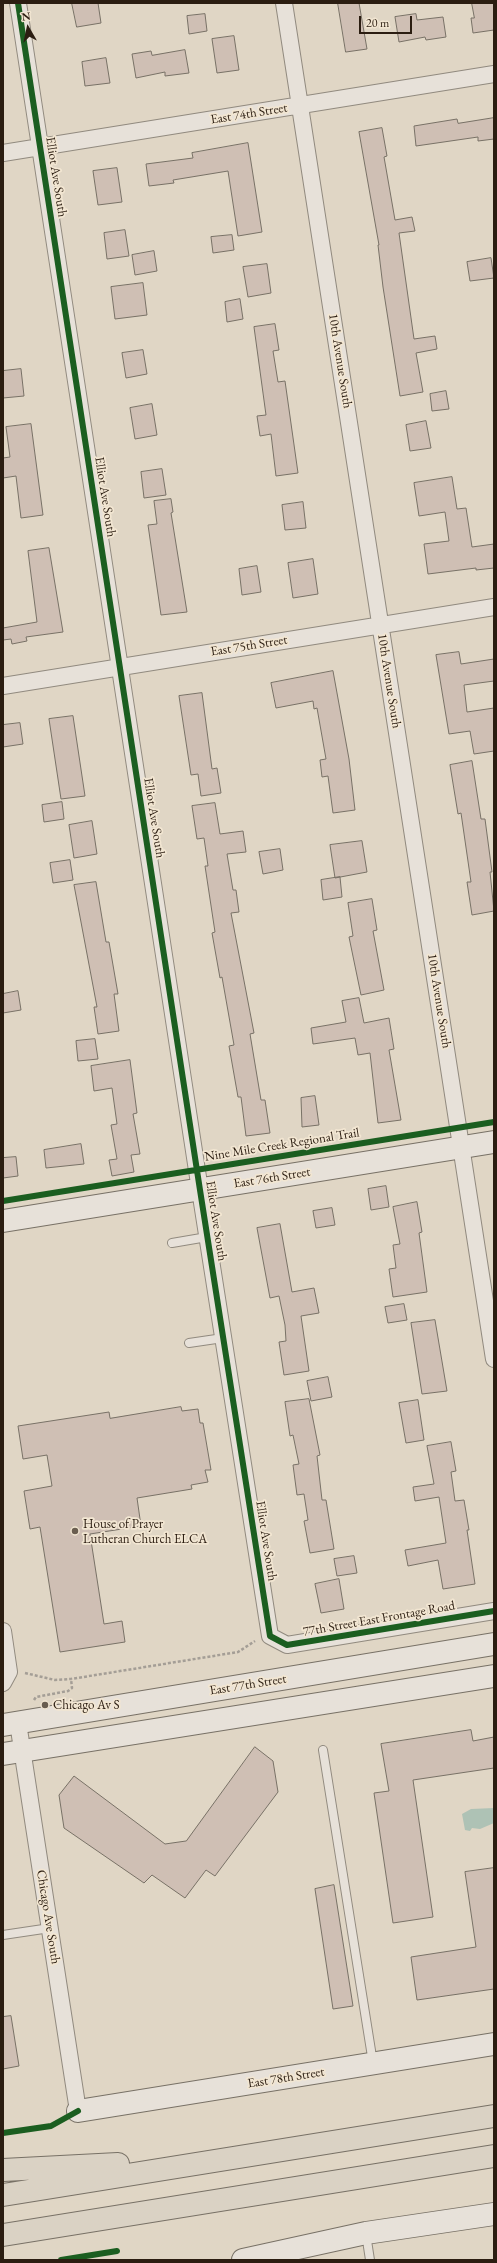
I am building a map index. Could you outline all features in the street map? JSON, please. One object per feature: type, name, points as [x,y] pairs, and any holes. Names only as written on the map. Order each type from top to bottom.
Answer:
[{"type":"highway","points":[[3,2195],[494,2116]]},
{"type":"highway","points":[[3,2235],[494,2156]]},
{"type":"highway","points":[[3,2170],[235,2158]]},
{"type":"highway","points":[[3,2249],[116,2217]]},
{"type":"street","name":"Elliot Ave South","points":[[18,3],[207,1238],[270,1636]]},
{"type":"street","name":"10th Avenue South","points":[[284,3],[494,1359]]},
{"type":"street","name":"East 74th Street","points":[[3,153],[494,74]]},
{"type":"street","name":"East 75th Street","points":[[3,686],[494,606]]},
{"type":"street","name":"East 76th Street","points":[[3,1221],[494,1142]]},
{"type":"street","name":"77th Street East Frontage Road","points":[[270,1636],[287,1645],[494,1611]]},
{"type":"street","points":[[3,1631],[6,1679]]},
{"type":"street","name":"East 77th Street","points":[[11,1724],[494,1644]]},
{"type":"street","points":[[13,1752],[494,1676]]},
{"type":"street","name":"Chicago Ave South","points":[[11,1724],[13,1752],[50,1928],[78,2111]]},
{"type":"street","name":"East 78th Street","points":[[78,2111],[494,2044]]},
{"type":"street","points":[[243,2260],[366,2233],[494,2214]]},
{"type":"lane","points":[[172,1243],[207,1238]]},
{"type":"lane","points":[[189,1344],[223,1338]]},
{"type":"lane","points":[[323,1750],[373,2064]]},
{"type":"lane","points":[[3,1934],[50,1928]]},
{"type":"lane","points":[[366,2233],[370,2260]]},
{"type":"path","points":[[6,1679],[18,1671],[55,1680],[71,1679],[238,1652],[251,1645],[259,1638],[270,1636]]},
{"type":"shaded area","points":[[494,1808],[494,1823],[480,1829],[472,1828],[470,1831],[465,1830],[462,1814],[471,1809]]},
{"type":"building","points":[[72,3],[98,3],[101,23],[77,27]]},
{"type":"building","points":[[338,3],[359,3],[367,49],[346,52]]},
{"type":"building","points":[[472,3],[494,3],[494,30],[473,33],[471,18],[474,18]]},
{"type":"building","points":[[205,14],[207,31],[189,34],[187,16]]},
{"type":"building","points":[[416,14],[417,20],[443,17],[446,37],[426,40],[425,37],[399,42],[395,17]]},
{"type":"building","points":[[234,36],[239,70],[217,73],[212,39]]},
{"type":"building","points":[[185,50],[189,73],[165,76],[165,72],[136,78],[132,54],[151,51],[152,55]]},
{"type":"building","points":[[106,58],[110,83],[85,86],[82,62]]},
{"type":"building","points":[[494,118],[494,139],[478,141],[478,137],[416,146],[414,126],[457,119],[458,123]]},
{"type":"building","points":[[382,128],[387,156],[384,157],[395,220],[412,217],[415,231],[399,233],[414,339],[435,336],[437,349],[416,353],[423,392],[400,396],[383,287],[379,245],[359,132]]},
{"type":"building","points":[[248,143],[262,232],[238,236],[228,171],[173,180],[174,183],[149,186],[146,164],[193,158],[192,153]]},
{"type":"building","points":[[117,168],[122,202],[98,205],[93,171]]},
{"type":"building","points":[[125,230],[129,256],[107,259],[104,233]]},
{"type":"building","points":[[232,235],[234,250],[213,253],[211,237]]},
{"type":"building","points":[[154,251],[157,271],[135,275],[132,255]]},
{"type":"building","points":[[491,258],[494,278],[470,281],[467,262]]},
{"type":"building","points":[[267,264],[271,293],[248,297],[243,267]]},
{"type":"building","points":[[143,283],[147,315],[115,319],[111,287]]},
{"type":"building","points":[[240,299],[243,319],[227,322],[225,302]]},
{"type":"building","points":[[275,324],[279,350],[273,351],[278,382],[285,381],[298,473],[276,476],[271,434],[260,436],[257,416],[266,415],[254,327]]},
{"type":"building","points":[[143,350],[147,374],[126,378],[122,353]]},
{"type":"building","points":[[21,369],[24,396],[3,398],[3,371]]},
{"type":"building","points":[[446,391],[449,409],[432,411],[430,394]]},
{"type":"building","points":[[152,404],[157,435],[135,439],[130,408]]},
{"type":"building","points":[[426,421],[431,448],[410,451],[406,425]]},
{"type":"building","points":[[31,424],[43,515],[21,518],[16,476],[3,478],[3,458],[10,457],[6,427]]},
{"type":"building","points":[[162,469],[166,495],[144,498],[141,472]]},
{"type":"building","points":[[452,477],[457,509],[466,508],[472,547],[494,544],[494,568],[476,570],[476,568],[428,574],[424,544],[449,541],[445,512],[419,516],[414,483]]},
{"type":"building","points":[[171,499],[173,512],[171,513],[187,612],[161,615],[148,525],[157,524],[154,501]]},
{"type":"building","points":[[303,502],[306,528],[285,530],[282,505]]},
{"type":"building","points":[[49,548],[63,632],[26,637],[27,641],[12,644],[11,639],[3,640],[3,628],[37,622],[28,551]]},
{"type":"building","points":[[313,559],[318,594],[293,598],[288,563]]},
{"type":"building","points":[[257,566],[261,592],[242,595],[239,569]]},
{"type":"building","points":[[459,652],[461,664],[494,659],[494,681],[464,685],[467,712],[494,708],[494,751],[474,754],[470,731],[449,734],[436,655]]},
{"type":"building","points":[[333,671],[349,759],[355,810],[333,813],[328,776],[322,777],[320,760],[326,759],[317,708],[314,709],[313,701],[276,708],[271,683]]},
{"type":"building","points":[[202,693],[212,769],[217,768],[221,793],[201,796],[198,774],[191,775],[179,696]]},
{"type":"building","points":[[73,716],[85,796],[61,799],[49,719]]},
{"type":"building","points":[[20,723],[23,744],[3,747],[3,725]]},
{"type":"building","points":[[472,761],[481,819],[485,819],[492,872],[490,872],[494,911],[472,915],[467,882],[471,882],[461,813],[458,814],[450,765]]},
{"type":"building","points":[[62,802],[64,819],[44,822],[42,805]]},
{"type":"building","points":[[215,803],[220,834],[243,831],[246,852],[227,854],[233,890],[236,890],[239,912],[231,913],[254,1033],[250,1034],[261,1100],[265,1100],[270,1133],[246,1136],[241,1097],[238,1097],[229,1046],[234,1045],[222,977],[220,978],[212,933],[215,932],[205,866],[208,866],[204,838],[197,839],[192,806]]},
{"type":"building","points":[[92,821],[97,854],[74,858],[69,825]]},
{"type":"building","points":[[362,841],[367,872],[335,878],[330,845]]},
{"type":"building","points":[[280,849],[283,870],[263,874],[259,852]]},
{"type":"building","points":[[70,860],[73,880],[53,883],[50,863]]},
{"type":"building","points":[[340,877],[342,897],[323,900],[321,880]]},
{"type":"building","points":[[96,882],[106,942],[109,942],[118,994],[114,994],[119,1031],[98,1034],[94,1007],[97,1007],[74,885]]},
{"type":"building","points":[[372,899],[377,930],[373,931],[384,990],[361,995],[349,937],[353,936],[348,903]]},
{"type":"building","points":[[18,991],[21,1010],[3,1013],[3,994]]},
{"type":"building","points":[[359,998],[364,1023],[389,1018],[394,1049],[389,1050],[401,1120],[378,1123],[370,1053],[358,1055],[355,1038],[313,1044],[311,1028],[346,1022],[342,1001]]},
{"type":"building","points":[[95,1039],[98,1059],[78,1061],[76,1041]]},
{"type":"building","points":[[130,1060],[137,1113],[133,1114],[140,1154],[131,1155],[134,1172],[112,1176],[109,1160],[117,1159],[111,1125],[117,1124],[112,1088],[94,1091],[91,1066]]},
{"type":"building","points":[[315,1096],[319,1125],[302,1127],[301,1098]]},
{"type":"building","points":[[81,1144],[84,1164],[46,1168],[44,1150]]},
{"type":"building","points":[[16,1157],[18,1176],[3,1178],[3,1158]]},
{"type":"building","points":[[386,1186],[389,1207],[371,1210],[368,1189]]},
{"type":"building","points":[[417,1202],[422,1232],[419,1233],[427,1292],[393,1297],[389,1269],[396,1268],[393,1245],[400,1244],[393,1207]]},
{"type":"building","points":[[332,1208],[335,1225],[316,1228],[313,1211]]},
{"type":"building","points":[[280,1224],[292,1292],[314,1288],[319,1313],[301,1316],[309,1371],[284,1375],[279,1342],[286,1341],[285,1325],[279,1296],[270,1298],[257,1228]]},
{"type":"building","points":[[404,1304],[407,1320],[388,1323],[385,1307]]},
{"type":"building","points":[[435,1320],[447,1391],[422,1394],[411,1323]]},
{"type":"building","points":[[328,1377],[332,1397],[311,1401],[307,1381]]},
{"type":"building","points":[[309,1399],[320,1455],[317,1456],[322,1500],[326,1500],[334,1549],[310,1553],[304,1521],[308,1520],[304,1494],[297,1495],[293,1465],[299,1464],[293,1435],[290,1436],[285,1402]]},
{"type":"building","points":[[418,1400],[424,1440],[406,1443],[399,1403]]},
{"type":"building","name":"House of Prayer Lutheran Church ELCA","points":[[181,1407],[182,1411],[198,1409],[200,1423],[203,1423],[211,1470],[205,1470],[208,1482],[191,1485],[192,1489],[137,1498],[141,1526],[90,1534],[104,1624],[122,1621],[125,1642],[60,1652],[40,1527],[30,1529],[24,1491],[52,1486],[47,1455],[23,1459],[18,1426],[109,1412],[110,1418]]},
{"type":"building","points":[[451,1442],[456,1471],[451,1472],[455,1501],[464,1500],[475,1584],[443,1589],[438,1560],[408,1566],[405,1550],[446,1543],[439,1497],[415,1501],[413,1487],[434,1484],[427,1446]]},
{"type":"building","points":[[354,1556],[357,1573],[337,1576],[334,1559]]},
{"type":"building","points":[[339,1579],[344,1609],[321,1613],[315,1584]]},
{"type":"building","points":[[471,1730],[473,1741],[494,1737],[494,1768],[413,1780],[433,1917],[393,1923],[374,1793],[389,1791],[381,1744]]},
{"type":"building","points":[[255,1747],[273,1761],[278,1792],[215,1876],[206,1870],[185,1898],[152,1875],[144,1883],[64,1828],[59,1795],[74,1776],[165,1844],[186,1841]]},
{"type":"building","points":[[494,1868],[494,1989],[417,2000],[411,1957],[476,1947],[465,1872]]},
{"type":"building","points":[[334,1885],[353,2006],[333,2009],[315,1889]]},
{"type":"building","points":[[11,2016],[19,2066],[3,2069],[3,2017]]},
{"type":"cycle path","points":[[18,3],[270,1636],[287,1645],[494,1611]]},
{"type":"cycle path","name":"Nine Mile Creek Regional Trail","points":[[3,1201],[494,1122]]},
{"type":"cycle path","points":[[3,2133],[51,2126],[78,2111]]},
{"type":"cycle path","points":[[61,2260],[117,2251]]},
{"type":"place","name":"House of Prayer Lutheran Church ELCA","points":[[75,1531]]},
{"type":"place","name":"Chicago Av S","points":[[45,1705]]}]
